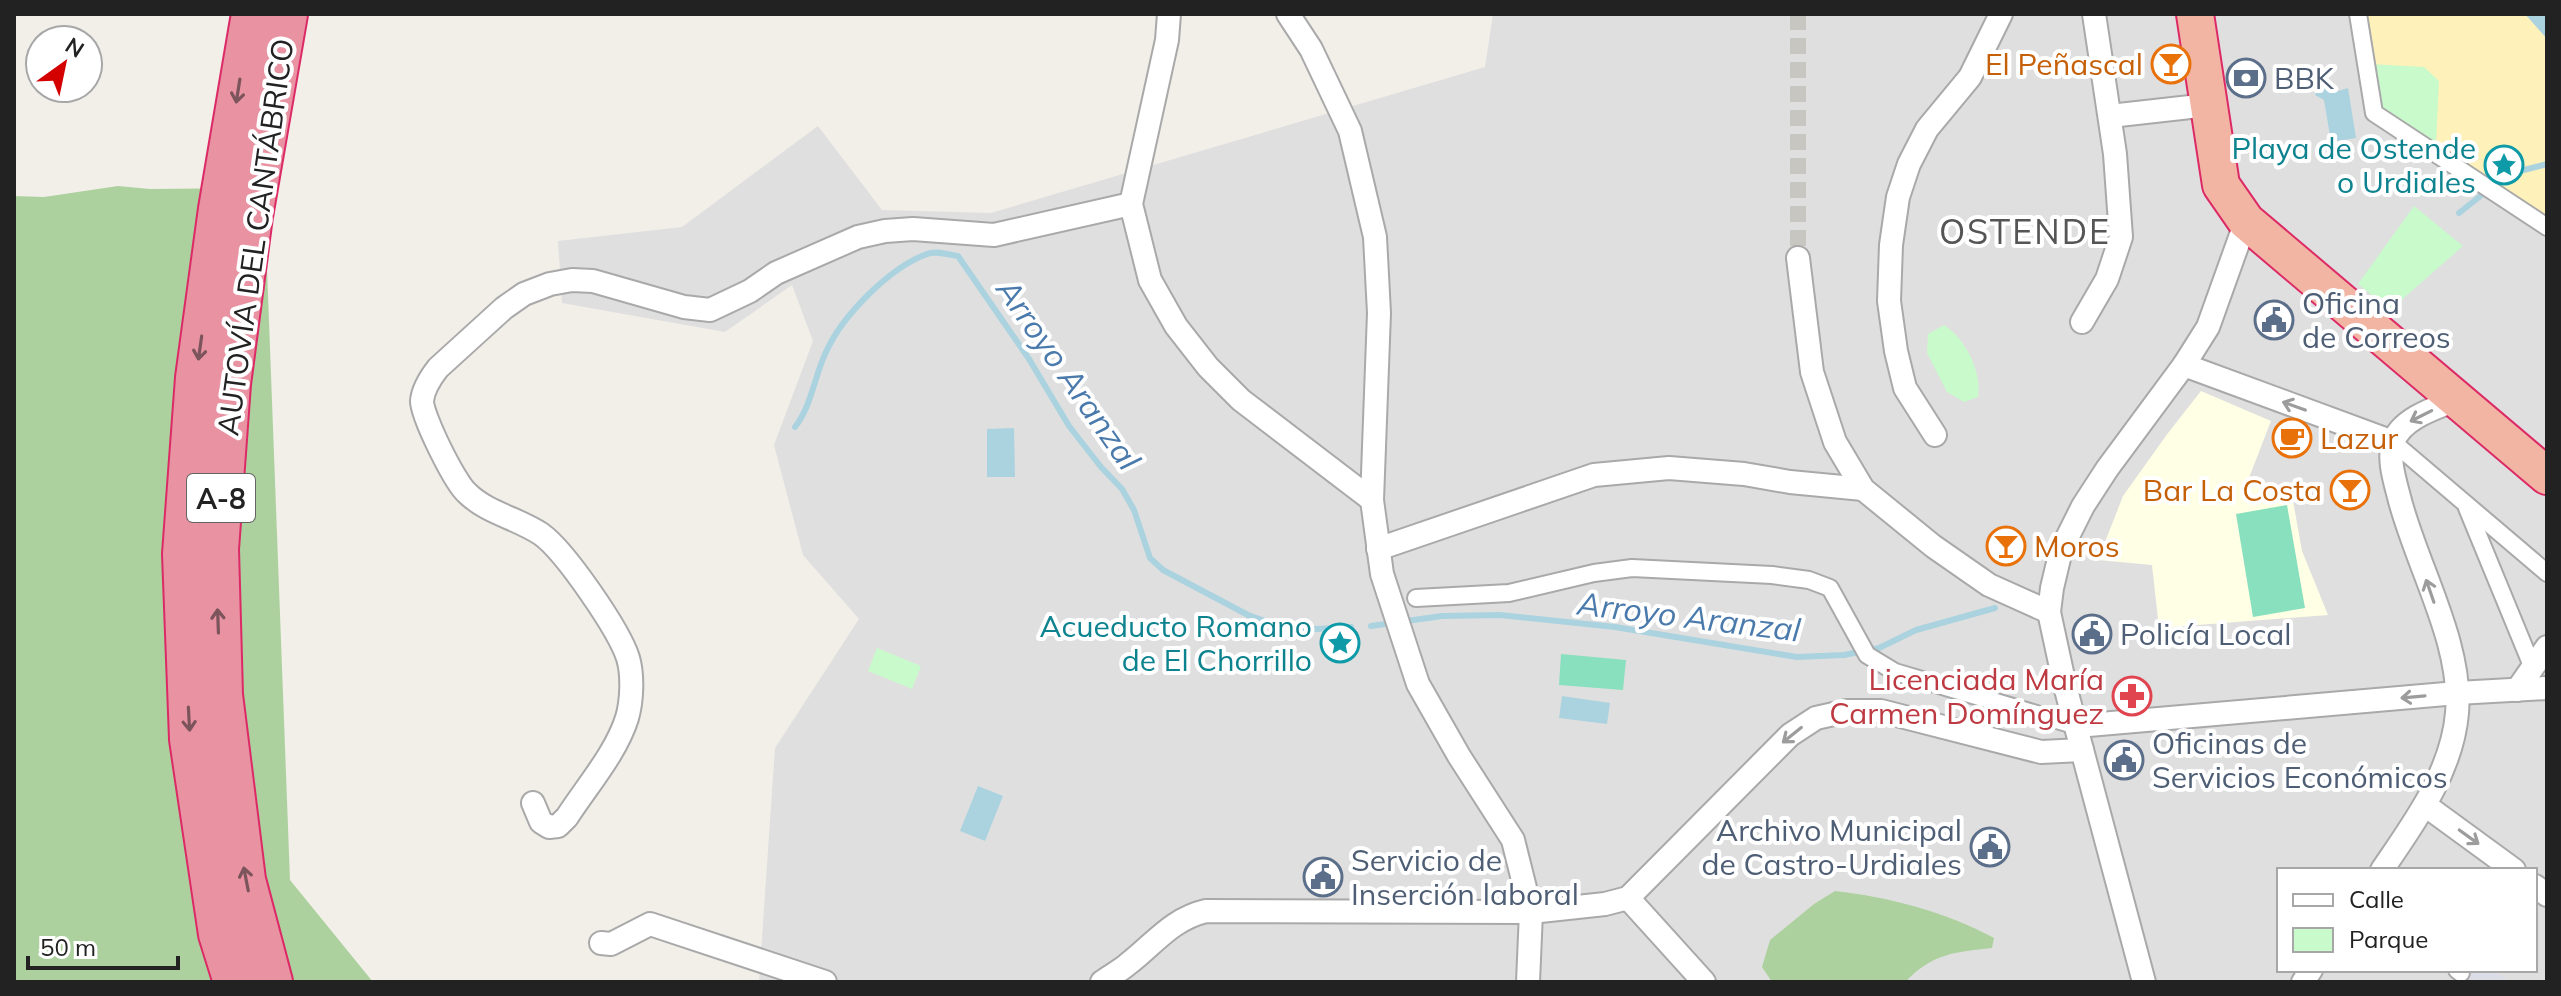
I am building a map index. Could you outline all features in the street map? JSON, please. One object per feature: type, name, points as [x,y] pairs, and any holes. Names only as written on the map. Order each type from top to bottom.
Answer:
[{"type":"highway","name":"AUTOVÍA DEL CANTÁBRICO","points":[[234,982],[219,934],[190,739],[183,554],[196,378],[219,209],[252,14]]},
{"type":"highway","name":"AUTOVÍA DEL CANTÁBRICO","points":[[272,982],[243,865],[222,695],[218,549],[230,384],[252,216],[287,14]]},
{"type":"highway","points":[[2195,14],[2221,185],[2246,221],[2547,476]]},
{"type":"street","points":[[1169,14],[1167,40],[1131,204],[1150,280],[1176,326],[1208,367],[1252,409],[1372,500]]},
{"type":"street","points":[[1288,14],[1331,88],[1357,155],[1375,237],[1379,313],[1372,500],[1382,574],[1418,684],[1459,756],[1513,840],[1531,912],[1528,982]]},
{"type":"street","points":[[1935,435],[1905,388],[1896,351],[1889,301],[1891,245],[1898,197],[1909,164],[1927,129],[1970,77],[2001,14]]},
{"type":"street","points":[[2082,322],[2107,279],[2121,237],[2120,193],[2094,14]]},
{"type":"street","points":[[2358,14],[2374,113],[2547,227]]},
{"type":"street","points":[[2110,116],[2208,105]]},
{"type":"street","points":[[533,803],[541,822],[549,827],[558,826],[610,752],[627,718],[631,678],[628,657],[599,605],[562,554],[542,535],[482,505],[457,482],[422,401],[430,378],[438,368],[504,308],[524,294],[550,284],[572,280],[593,281],[684,307],[710,310],[750,291],[776,273],[858,237],[913,229],[994,235],[1131,204]]},
{"type":"street","points":[[2144,982],[2067,693],[2049,612],[2061,550],[2083,506],[2208,327],[2246,221]]},
{"type":"street","points":[[1798,258],[1812,372],[1835,442],[1863,489],[1933,546],[1989,585],[2049,612]]},
{"type":"street","points":[[2184,365],[2393,442],[2547,573]]},
{"type":"street","points":[[2383,868],[2425,805],[2446,759],[2457,715],[2454,661],[2403,514],[2393,472],[2393,442],[2408,423],[2456,400]]},
{"type":"street","points":[[1378,549],[1594,475],[1669,468],[1863,489]]},
{"type":"street","points":[[2464,503],[2532,666]]},
{"type":"street","points":[[1416,598],[1509,593],[1594,573],[1632,568],[1772,575],[1809,580],[1830,588],[1863,648],[1895,672],[2077,726],[2547,688]]},
{"type":"street","points":[[2517,690],[2547,647]]},
{"type":"street","points":[[1102,982],[1132,973],[1171,925],[1206,911],[1531,912],[1605,904],[1628,898],[1790,735],[1816,718],[1847,711],[1881,711],[2041,752],[2082,750]]},
{"type":"street","points":[[2425,805],[2511,868]]},
{"type":"street","points":[[1628,898],[1704,982]]},
{"type":"street","points":[[601,943],[611,944],[650,924],[825,982]]},
{"type":"shaded area","points":[[1493,14],[2364,14],[2547,222],[2547,982],[759,982],[775,748],[859,619],[803,555],[774,445],[813,341],[792,285],[725,332],[562,303],[558,241],[682,227],[818,126],[882,210],[991,213],[1485,67]]},
{"type":"shaded area","points":[[2201,391],[2271,421],[2247,483],[2293,501],[2302,551],[2328,615],[2159,628],[2152,565],[2098,560],[2123,496]]},
{"type":"shaded area","points":[[2462,972],[2497,972],[2510,982],[2455,982]]},
{"type":"green space","points":[[2370,64],[2424,67],[2439,81],[2436,144],[2375,107]]},
{"type":"green space","points":[[118,186],[150,189],[264,188],[290,880],[373,982],[14,982],[14,196],[44,197]]},
{"type":"green space","points":[[2414,206],[2463,246],[2390,310],[2358,284]]},
{"type":"green space","points":[[1944,325],[1959,338],[1975,366],[1978,397],[1964,402],[1947,392],[1927,353],[1928,334]]},
{"type":"green space","points":[[2287,505],[2305,608],[2253,617],[2236,514]]},
{"type":"green space","points":[[877,648],[921,666],[912,689],[868,671]]},
{"type":"green space","points":[[1561,654],[1626,660],[1623,690],[1559,685]]},
{"type":"green space","points":[[1835,891],[1876,897],[1937,913],[1994,938],[1992,948],[1937,959],[1918,970],[1908,982],[1772,982],[1762,967],[1770,940]]},
{"type":"sand","name":"Playa de Ostende o Urdiales","points":[[2364,14],[2547,14],[2547,222],[2375,107]]},
{"type":"water","points":[[2525,14],[2547,14],[2547,39]]},
{"type":"water","points":[[2320,85],[2327,86],[2331,93],[2348,88],[2356,138],[2331,142],[2324,100],[2315,95]]},
{"type":"water","points":[[1014,428],[1015,477],[987,477],[987,429]]},
{"type":"water","points":[[1562,696],[1610,703],[1607,724],[1559,718]]},
{"type":"water","points":[[978,786],[1003,796],[985,841],[960,831]]},
{"type":"waterway","name":"Arroyo Aranzal","points":[[2459,213],[2508,174],[2547,164]]},
{"type":"waterway","name":"Arroyo Aranzal","points":[[795,427],[805,410],[833,338],[868,295],[897,270],[927,254],[958,256],[1029,359],[1069,426],[1122,489],[1134,510],[1150,558],[1163,570],[1248,615],[1279,626],[1317,629],[1351,627]]},
{"type":"waterway","name":"Arroyo Aranzal","points":[[1371,626],[1442,616],[1500,615],[1615,627],[1797,657],[1844,655],[1879,648],[1916,630],[1995,608]]},
{"type":"tunnel","points":[[1798,14],[1798,258]]},
{"type":"place","name":"El Peñascal","points":[[2171,64]]},
{"type":"place","name":"BBK","points":[[2246,78]]},
{"type":"place","name":"Playa de Ostende o Urdiales","points":[[2504,165]]},
{"type":"place","name":"Oficina de Correos","points":[[2274,320]]},
{"type":"place","name":"Lazur","points":[[2292,438]]},
{"type":"place","name":"Bar La Costa","points":[[2350,490]]},
{"type":"place","name":"Moros","points":[[2006,546]]},
{"type":"place","name":"Policía Local","points":[[2092,634]]},
{"type":"place","name":"Acueducto Romano de El Chorrillo","points":[[1340,643]]},
{"type":"place","name":"Licenciada María Carmen Domínguez","points":[[2132,696]]},
{"type":"place","name":"Oficinas de Servicios Económicos","points":[[2124,760]]},
{"type":"place","name":"Archivo Municipal de Castro-Urdiales","points":[[1990,847]]},
{"type":"place","name":"Servicio de Inserción laboral","points":[[1323,877]]},
{"type":"district","name":"OSTENDE","points":[[2025,231]]}]
